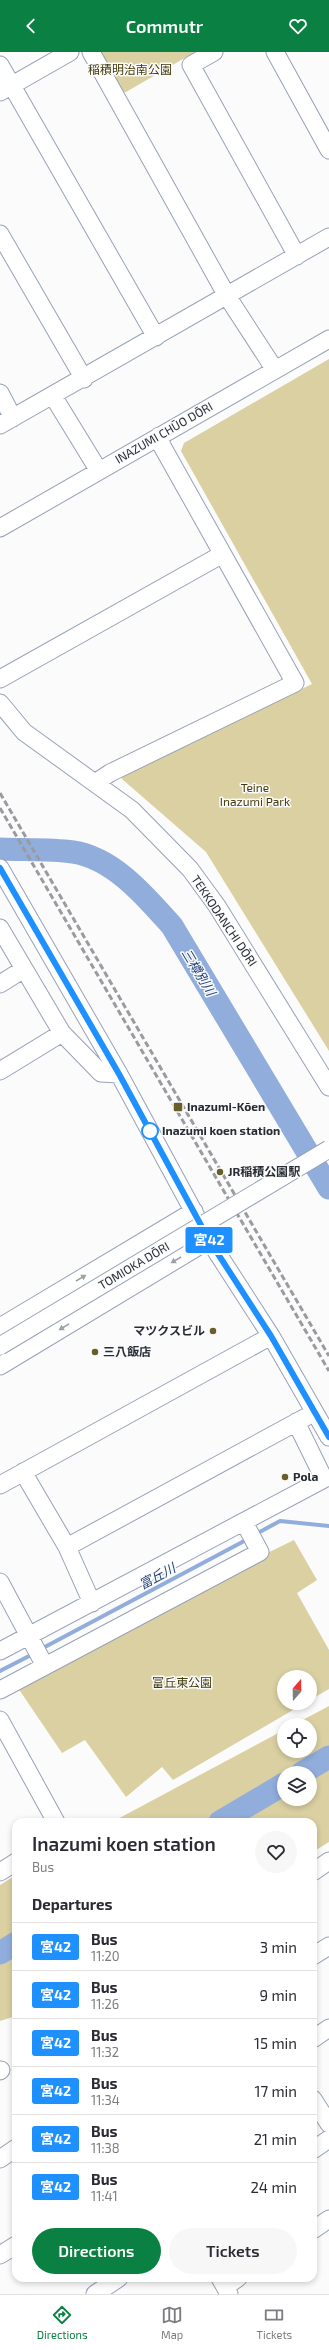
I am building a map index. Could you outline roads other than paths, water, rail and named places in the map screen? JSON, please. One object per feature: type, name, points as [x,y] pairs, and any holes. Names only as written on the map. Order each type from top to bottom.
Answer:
[{"type":"street","points":[[6,89],[70,52]]},
{"type":"street","points":[[91,52],[227,296],[275,370]]},
{"type":"street","points":[[214,52],[191,65],[297,256]]},
{"type":"street","points":[[275,52],[329,150]]},
{"type":"street","points":[[0,64],[6,89],[156,337]]},
{"type":"street","points":[[0,234],[84,379]]},
{"type":"street","points":[[0,393],[7,422],[329,237]]},
{"type":"street","name":"INAZUMI CHŪO DŌRI","points":[[0,528],[329,339]]},
{"type":"street","points":[[54,396],[99,471]]},
{"type":"street","points":[[95,783],[110,773],[295,683],[221,555],[162,446],[159,436]]},
{"type":"street","points":[[0,679],[221,555]]},
{"type":"street","name":"TEKKODANCHI DŌRI","points":[[0,703],[24,732],[132,810],[190,869],[217,906],[329,1086]]},
{"type":"street","points":[[0,868],[119,1074],[209,1240],[271,1336],[329,1437]]},
{"type":"street","points":[[0,928],[62,1033],[101,1073],[119,1074]]},
{"type":"street","points":[[0,984],[24,969]]},
{"type":"street","points":[[0,1071],[62,1033]]},
{"type":"street","name":"TOMIOKA DŌRI","points":[[0,1346],[329,1149]]},
{"type":"street","points":[[0,1327],[194,1211]]},
{"type":"street","points":[[0,1366],[209,1240]]},
{"type":"street","points":[[0,1485],[271,1336]]},
{"type":"street","points":[[67,1547],[315,1412]]},
{"type":"street","points":[[0,1651],[31,1638],[92,1602],[245,1523],[324,1479],[296,1422]]},
{"type":"street","points":[[23,1472],[67,1547],[92,1602]]},
{"type":"street","points":[[0,1690],[44,1662],[260,1552],[245,1523]]},
{"type":"street","points":[[0,1582],[44,1662]]},
{"type":"street","points":[[0,1720],[54,1818]]},
{"type":"street","points":[[317,1869],[329,1861]]},
{"type":"street","points":[[0,1872],[12,1864]]},
{"type":"street","points":[[317,1954],[329,1946]]},
{"type":"street","points":[[317,2036],[329,2028]]},
{"type":"street","points":[[317,2105],[329,2124]]},
{"type":"street","points":[[317,2147],[329,2139]]},
{"type":"street","points":[[0,2159],[12,2151]]},
{"type":"street","points":[[317,2227],[329,2219]]},
{"type":"street","points":[[0,2256],[12,2248]]},
{"type":"street","points":[[95,2294],[113,2282]]},
{"type":"waterway","name":"三樽別川","points":[[0,849],[64,851],[88,856],[102,862],[116,871],[152,903],[172,926],[329,1188]]},
{"type":"waterway","name":"富丘川","points":[[256,1534],[280,1521],[329,1526]]},
{"type":"waterway","name":"富丘川","points":[[41,1649],[248,1539]]},
{"type":"waterway","name":"富丘川","points":[[0,1671],[33,1654]]},
{"type":"waterway","points":[[314,1766],[329,1757]]},
{"type":"waterway","points":[[227,1818],[277,1788]]},
{"type":"waterway","points":[[0,1953],[12,1946]]},
{"type":"railway","points":[[0,793],[329,1356]]},
{"type":"railway","points":[[0,808],[329,1371]]},
{"type":"place","name":"Inazumi-Kōen","points":[[178,1107]]},
{"type":"place","name":"Inazumi koen station","points":[[150,1131]]},
{"type":"place","name":"JR稲積公園駅","points":[[220,1172]]},
{"type":"place","name":"マツクスビル","points":[[213,1331]]},
{"type":"place","name":"三八飯店","points":[[95,1352]]},
{"type":"place","name":"Pola","points":[[285,1477]]},
{"type":"park label","name":"稲積明治南公園","points":[[130,70]]},
{"type":"park label","name":"Teine Inazumi Park","points":[[255,795]]},
{"type":"park label","name":"富丘東公園","points":[[182,1683]]}]
